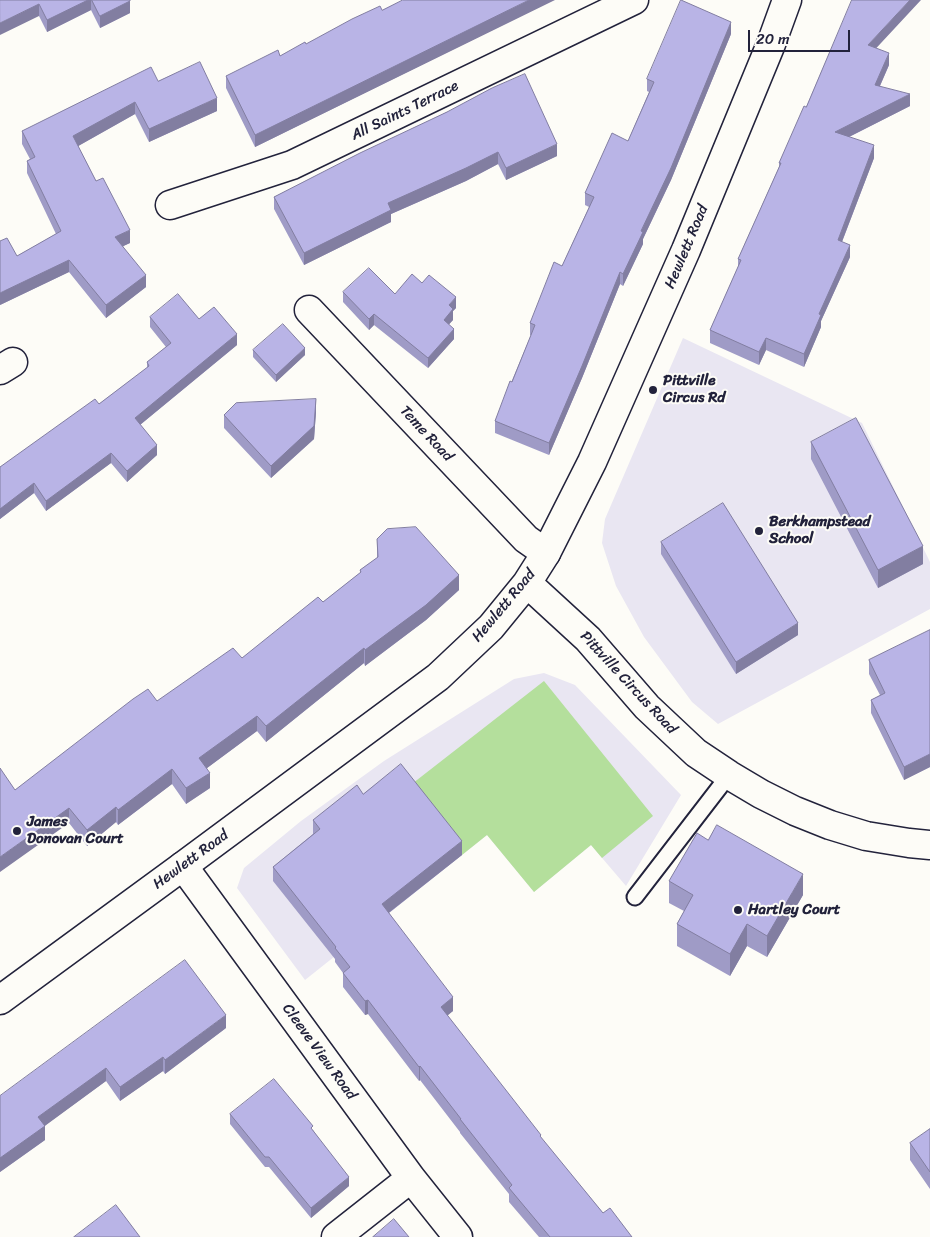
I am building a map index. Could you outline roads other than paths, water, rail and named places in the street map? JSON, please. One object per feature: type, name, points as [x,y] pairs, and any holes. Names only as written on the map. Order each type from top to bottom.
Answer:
[{"type":"street","name":"All Saints Terrace","points":[[170,205],[292,165],[634,0]]},
{"type":"street","name":"Hewlett Road","points":[[0,1000],[438,677],[491,627],[527,583],[546,552],[592,462],[686,250],[771,44],[787,0]]},
{"type":"street","name":"Teme Road","points":[[309,310],[526,539],[546,552]]},
{"type":"street","name":"Pittville Circus Road","points":[[527,583],[588,639],[647,707],[696,753],[729,775],[795,811],[830,825],[866,836],[930,845]]},
{"type":"street","name":"Cleeve View Road","points":[[183,866],[411,1178],[458,1237]]},
{"type":"street","points":[[336,1237],[411,1178]]},
{"type":"lane","points":[[635,897],[729,775]]},
{"type":"place","name":"Pittville Circus Rd","points":[[653,390]]},
{"type":"place","name":"Berkhampstead School","points":[[759,531]]},
{"type":"place","name":"James Donovan Court","points":[[17,831]]},
{"type":"place","name":"Hartley Court","points":[[738,910]]}]
